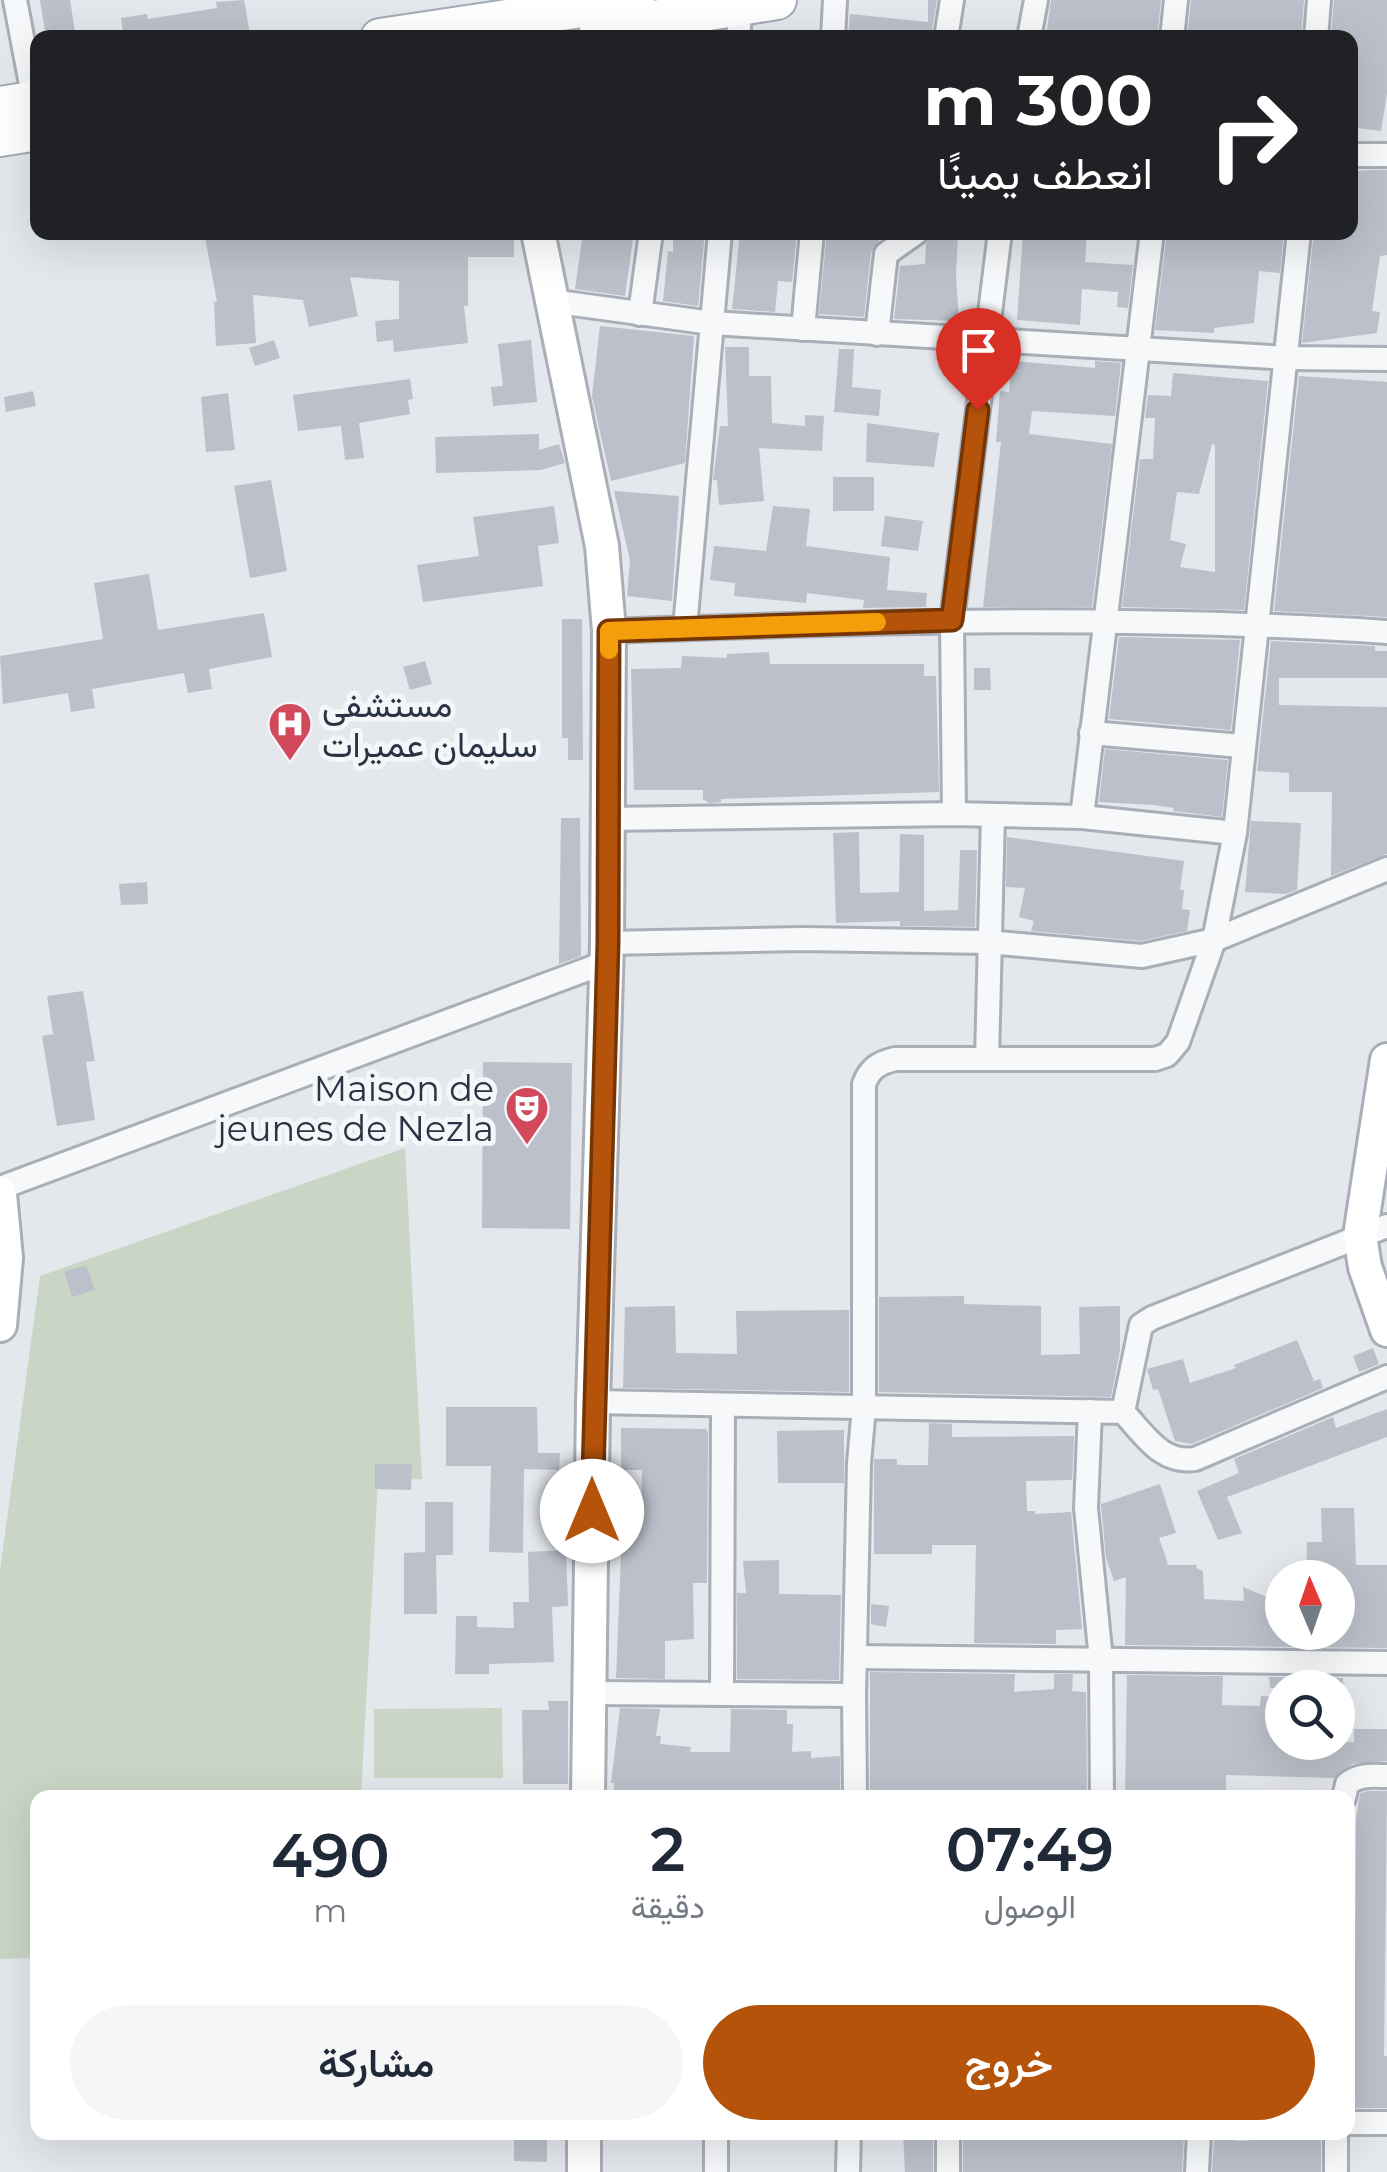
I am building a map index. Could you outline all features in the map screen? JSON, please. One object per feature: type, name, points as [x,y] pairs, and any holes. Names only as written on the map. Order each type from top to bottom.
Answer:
[{"type":"main road","points":[[395,30],[434,0]]},
{"type":"main road","points":[[559,24],[635,0]]},
{"type":"main road","points":[[424,30],[492,19],[675,27],[752,14]]},
{"type":"main road","points":[[0,138],[27,109]]},
{"type":"street","points":[[833,30],[835,0]]},
{"type":"street","points":[[947,30],[952,0]]},
{"type":"street","points":[[1031,30],[1036,0]]},
{"type":"street","points":[[1173,30],[1176,0]]},
{"type":"street","points":[[1317,30],[1319,0]]},
{"type":"street","points":[[11,9],[27,109]]},
{"type":"street","points":[[1358,155],[1387,155]]},
{"type":"street","points":[[540,240],[602,546],[609,631],[607,952],[593,1402],[588,1790]]},
{"type":"street","points":[[640,314],[650,240]]},
{"type":"street","points":[[685,628],[719,240]]},
{"type":"street","points":[[802,329],[811,240]]},
{"type":"street","points":[[877,334],[886,254],[902,240]]},
{"type":"street","points":[[954,814],[952,620],[999,240]]},
{"type":"street","points":[[1082,818],[1151,240]]},
{"type":"street","points":[[855,1790],[859,1463],[864,1407],[864,1084],[868,1072],[880,1063],[896,1059],[1155,1058],[1167,1054],[1178,1042],[1214,940],[1235,833],[1298,240]]},
{"type":"street","points":[[551,301],[712,323],[1288,358],[1387,358]]},
{"type":"street","points":[[609,631],[952,620],[1257,624],[1387,632]]},
{"type":"street","points":[[1091,733],[1242,746]]},
{"type":"street","points":[[607,820],[954,814],[1082,818],[1235,833]]},
{"type":"street","points":[[987,1059],[993,815]]},
{"type":"street","points":[[0,1324],[6,1258],[1,1207],[607,952],[803,939],[988,942],[1142,956],[1214,940],[1387,869]]},
{"type":"street","points":[[1386,1081],[1374,1231],[1365,1266],[1387,1330]]},
{"type":"street","points":[[1123,1412],[1141,1325],[1374,1231]]},
{"type":"street","points":[[593,1402],[1123,1412],[1166,1457],[1179,1462],[1195,1459],[1387,1377]]},
{"type":"street","points":[[722,1694],[723,1406]]},
{"type":"street","points":[[1090,1411],[1086,1508],[1101,1660],[1102,1790]]},
{"type":"street","points":[[856,1657],[1387,1663]]},
{"type":"street","points":[[591,1693],[854,1695]]},
{"type":"street","points":[[1346,1790],[1347,1784],[1361,1776],[1387,1776]]},
{"type":"street","points":[[1355,2123],[1387,2123]]},
{"type":"street","points":[[584,2140],[584,2172]]},
{"type":"street","points":[[716,2140],[716,2172]]},
{"type":"street","points":[[848,2172],[849,2140]]},
{"type":"street","points":[[948,2140],[948,2172]]},
{"type":"street","points":[[1197,2172],[1199,2140]]},
{"type":"street","points":[[1336,2140],[1336,2172]]},
{"type":"green space","points":[[405,1148],[422,1479],[378,1481],[361,1790],[30,1790],[30,1958],[0,1959],[0,1571],[40,1276]]},
{"type":"green space","points":[[502,1708],[503,1778],[374,1778],[374,1709]]},
{"type":"building","points":[[40,0],[70,0],[75,30],[45,30]]},
{"type":"building","points":[[244,0],[249,30],[123,30],[121,18],[147,14],[148,19],[217,8],[216,2]]},
{"type":"building","points":[[928,0],[937,0],[932,30],[849,30],[850,14],[928,22]]},
{"type":"building","points":[[1051,0],[1161,0],[1158,30],[1047,30]]},
{"type":"building","points":[[1191,0],[1304,0],[1302,30],[1188,30]]},
{"type":"building","points":[[1334,0],[1387,0],[1387,94],[1381,131],[1358,128],[1358,30],[1332,30]]},
{"type":"building","points":[[1387,170],[1387,255],[1380,256],[1372,311],[1380,312],[1377,333],[1302,343],[1313,240],[1358,240],[1358,171]]},
{"type":"building","points":[[205,240],[514,240],[514,257],[468,257],[468,306],[464,306],[468,343],[394,352],[393,340],[377,342],[375,321],[399,319],[399,281],[350,277],[358,316],[309,327],[303,300],[253,295],[256,343],[216,346],[217,302]]},
{"type":"building","points":[[582,240],[633,240],[625,296],[575,289]]},
{"type":"building","points":[[673,240],[704,240],[698,306],[663,301],[668,251],[673,252]]},
{"type":"building","points":[[739,240],[796,240],[792,282],[778,281],[775,312],[732,309]]},
{"type":"building","points":[[826,240],[879,240],[871,252],[864,317],[819,314]]},
{"type":"building","points":[[928,240],[958,240],[959,321],[894,319],[900,266],[925,264]]},
{"type":"building","points":[[1022,240],[1086,240],[1085,262],[1133,265],[1128,308],[1117,307],[1118,292],[1082,289],[1080,325],[1017,320]]},
{"type":"building","points":[[1166,240],[1283,240],[1280,273],[1259,271],[1254,323],[1214,328],[1214,333],[1155,330]]},
{"type":"building","points":[[600,326],[694,336],[685,463],[611,481],[592,396]]},
{"type":"building","points":[[274,340],[280,358],[255,366],[249,348]]},
{"type":"building","points":[[531,340],[537,402],[493,406],[491,387],[503,386],[498,344]]},
{"type":"building","points":[[725,347],[749,347],[749,376],[771,376],[772,423],[805,426],[805,415],[824,416],[822,451],[759,448],[764,501],[719,505],[717,480],[713,480],[720,426],[728,426]]},
{"type":"building","points":[[839,349],[854,349],[852,387],[881,390],[879,416],[834,412]]},
{"type":"building","points":[[1012,361],[1095,368],[1095,361],[1121,363],[1115,416],[1032,411],[1029,434],[1112,444],[1092,607],[983,607],[1001,442],[996,442],[1000,391],[1009,392]]},
{"type":"building","points":[[1173,373],[1268,381],[1244,610],[1122,607],[1140,459],[1153,459],[1155,418],[1145,418],[1148,395],[1171,396]],"holes":[[[1212,444],[1215,572],[1180,567],[1186,544],[1170,540],[1177,492],[1199,494]]]},
{"type":"building","points":[[1299,376],[1387,382],[1387,617],[1274,611]]},
{"type":"building","points":[[410,379],[410,414],[359,423],[364,458],[345,460],[341,426],[298,431],[293,395]]},
{"type":"building","points":[[33,391],[36,406],[6,412],[4,397]]},
{"type":"building","points":[[228,393],[235,450],[206,452],[201,397]]},
{"type":"building","points":[[867,423],[939,433],[934,467],[866,462]]},
{"type":"building","points":[[539,434],[539,450],[559,444],[565,463],[541,470],[436,473],[435,437]]},
{"type":"building","points":[[833,477],[874,477],[874,511],[833,511]]},
{"type":"building","points":[[271,480],[287,571],[250,578],[234,486]]},
{"type":"building","points":[[614,491],[679,496],[672,601],[627,596],[630,560]]},
{"type":"building","points":[[554,506],[559,543],[538,546],[543,586],[423,602],[417,565],[479,556],[473,517]]},
{"type":"building","points":[[773,506],[810,509],[806,546],[890,557],[887,590],[927,593],[926,607],[863,608],[864,600],[807,593],[806,603],[734,596],[735,583],[710,580],[714,546],[766,551]]},
{"type":"building","points":[[885,516],[923,521],[918,551],[881,546]]},
{"type":"building","points":[[149,574],[158,630],[264,613],[272,657],[209,669],[212,689],[188,693],[184,673],[92,689],[95,708],[71,712],[68,693],[3,704],[0,656],[103,639],[94,583]]},
{"type":"building","points":[[562,619],[582,619],[583,760],[568,760],[568,738],[562,738]]},
{"type":"building","points":[[1119,637],[1240,640],[1231,730],[1109,719]]},
{"type":"building","points":[[1271,641],[1375,646],[1375,651],[1387,651],[1387,678],[1279,678],[1279,705],[1387,707],[1387,854],[1331,876],[1332,792],[1289,792],[1289,773],[1257,771]]},
{"type":"building","points":[[769,652],[770,664],[924,664],[924,676],[936,676],[939,792],[721,799],[709,803],[703,799],[703,790],[634,790],[631,669],[681,668],[682,656],[727,658],[727,654]]},
{"type":"building","points":[[425,661],[432,684],[410,690],[403,667]]},
{"type":"building","points":[[974,668],[990,668],[991,690],[974,690]]},
{"type":"building","points":[[1105,749],[1228,760],[1222,817],[1153,805],[1099,802]]},
{"type":"building","points":[[561,818],[580,818],[581,956],[559,964]]},
{"type":"building","points":[[1251,821],[1301,823],[1297,890],[1286,894],[1245,892]]},
{"type":"building","points":[[859,832],[860,893],[899,892],[900,834],[924,835],[924,911],[958,910],[960,850],[977,850],[975,927],[900,926],[900,921],[836,923],[833,833]]},
{"type":"building","points":[[1007,837],[1184,861],[1180,890],[1184,890],[1182,909],[1190,910],[1187,931],[1141,941],[1031,931],[1034,921],[1019,917],[1025,888],[1006,887]]},
{"type":"building","points":[[147,882],[148,904],[121,905],[119,884]]},
{"type":"building","points":[[83,991],[95,1061],[86,1062],[95,1120],[57,1126],[42,1036],[53,1034],[47,996]]},
{"type":"building","name":"Maison de jeunes de Nezla","points":[[483,1062],[572,1063],[570,1229],[482,1228]]},
{"type":"building","points":[[86,1265],[95,1290],[72,1297],[64,1272]]},
{"type":"building","points":[[964,1296],[964,1304],[1041,1306],[1041,1355],[1080,1354],[1079,1307],[1120,1306],[1120,1350],[1111,1397],[879,1392],[879,1297]]},
{"type":"building","points":[[675,1306],[676,1353],[737,1354],[736,1311],[849,1310],[849,1392],[623,1388],[625,1307]]},
{"type":"building","points":[[1297,1340],[1314,1381],[1320,1379],[1323,1388],[1192,1444],[1175,1441],[1158,1389],[1153,1390],[1147,1369],[1183,1359],[1190,1383],[1236,1368],[1234,1365]]},
{"type":"building","points":[[1373,1348],[1379,1364],[1359,1372],[1353,1356]]},
{"type":"building","points":[[446,1407],[537,1407],[538,1453],[560,1453],[559,1470],[524,1469],[523,1553],[489,1552],[491,1466],[446,1466]]},
{"type":"building","points":[[1387,1409],[1387,1437],[1227,1497],[1242,1533],[1218,1540],[1197,1491],[1239,1473],[1234,1459],[1333,1417],[1336,1428]]},
{"type":"building","points":[[929,1423],[952,1424],[952,1437],[1074,1436],[1072,1480],[1026,1481],[1027,1511],[1071,1512],[1082,1629],[1056,1630],[1056,1644],[974,1643],[976,1545],[932,1545],[932,1554],[874,1554],[874,1459],[897,1459],[897,1465],[928,1465]]},
{"type":"building","points":[[621,1428],[708,1432],[707,1583],[693,1583],[694,1639],[665,1641],[665,1679],[616,1678],[623,1507],[641,1507],[642,1470],[621,1470]]},
{"type":"building","points":[[844,1430],[844,1483],[778,1483],[777,1431]]},
{"type":"building","points":[[375,1464],[412,1464],[411,1490],[375,1489]]},
{"type":"building","points":[[1160,1484],[1176,1533],[1159,1538],[1168,1564],[1165,1565],[1197,1565],[1203,1571],[1204,1599],[1244,1601],[1243,1587],[1265,1596],[1265,1647],[1125,1645],[1126,1577],[1114,1581],[1106,1558],[1101,1504]]},
{"type":"building","points":[[425,1502],[453,1502],[453,1555],[436,1555],[437,1614],[404,1614],[404,1553],[425,1552]]},
{"type":"building","points":[[1321,1508],[1354,1508],[1356,1565],[1387,1565],[1387,1648],[1355,1648],[1355,1560],[1306,1560],[1307,1542],[1322,1542]]},
{"type":"building","points":[[566,1550],[568,1606],[552,1607],[554,1662],[489,1664],[489,1674],[455,1674],[456,1616],[477,1616],[477,1627],[514,1628],[513,1602],[529,1602],[528,1552]]},
{"type":"building","points":[[779,1560],[779,1594],[841,1595],[839,1680],[737,1679],[737,1593],[746,1593],[743,1561]]},
{"type":"building","points":[[871,1604],[889,1606],[886,1627],[871,1624]]},
{"type":"building","points":[[870,1672],[1015,1674],[1014,1692],[1054,1689],[1054,1674],[1073,1674],[1072,1691],[1086,1692],[1087,1790],[870,1790]]},
{"type":"building","points":[[1127,1675],[1223,1676],[1222,1705],[1260,1706],[1261,1696],[1265,1696],[1265,1760],[1355,1760],[1355,1729],[1387,1729],[1387,1761],[1352,1764],[1334,1778],[1226,1775],[1226,1790],[1125,1790]]},
{"type":"building","points":[[548,1701],[568,1701],[568,1784],[523,1784],[522,1710],[549,1710]]},
{"type":"building","points":[[620,1708],[660,1709],[656,1736],[661,1736],[660,1744],[691,1747],[690,1752],[730,1752],[731,1709],[787,1710],[787,1724],[793,1724],[792,1752],[811,1751],[811,1758],[840,1756],[840,1790],[614,1790],[611,1783]]},
{"type":"building","points":[[1387,1791],[1387,2108],[1355,2108],[1356,1820],[1360,1793]]},
{"type":"building","points":[[514,2140],[547,2140],[547,2162],[514,2161]]},
{"type":"building","points":[[903,2140],[933,2140],[933,2172],[905,2172]]},
{"type":"building","points":[[963,2140],[1184,2140],[1182,2172],[963,2172]]},
{"type":"building","points":[[1214,2140],[1321,2140],[1321,2172],[1212,2172]]},
{"type":"slow traffic","points":[[609,650],[609,631],[877,622]]},
{"type":"place","name":"مستشفى سليمان عميرات","points":[[290,762]]},
{"type":"place","name":"Maison de jeunes de Nezla","points":[[527,1146]]},
{"type":"route","points":[[592,1511],[608,943],[609,631],[952,620],[978,410]]}]
